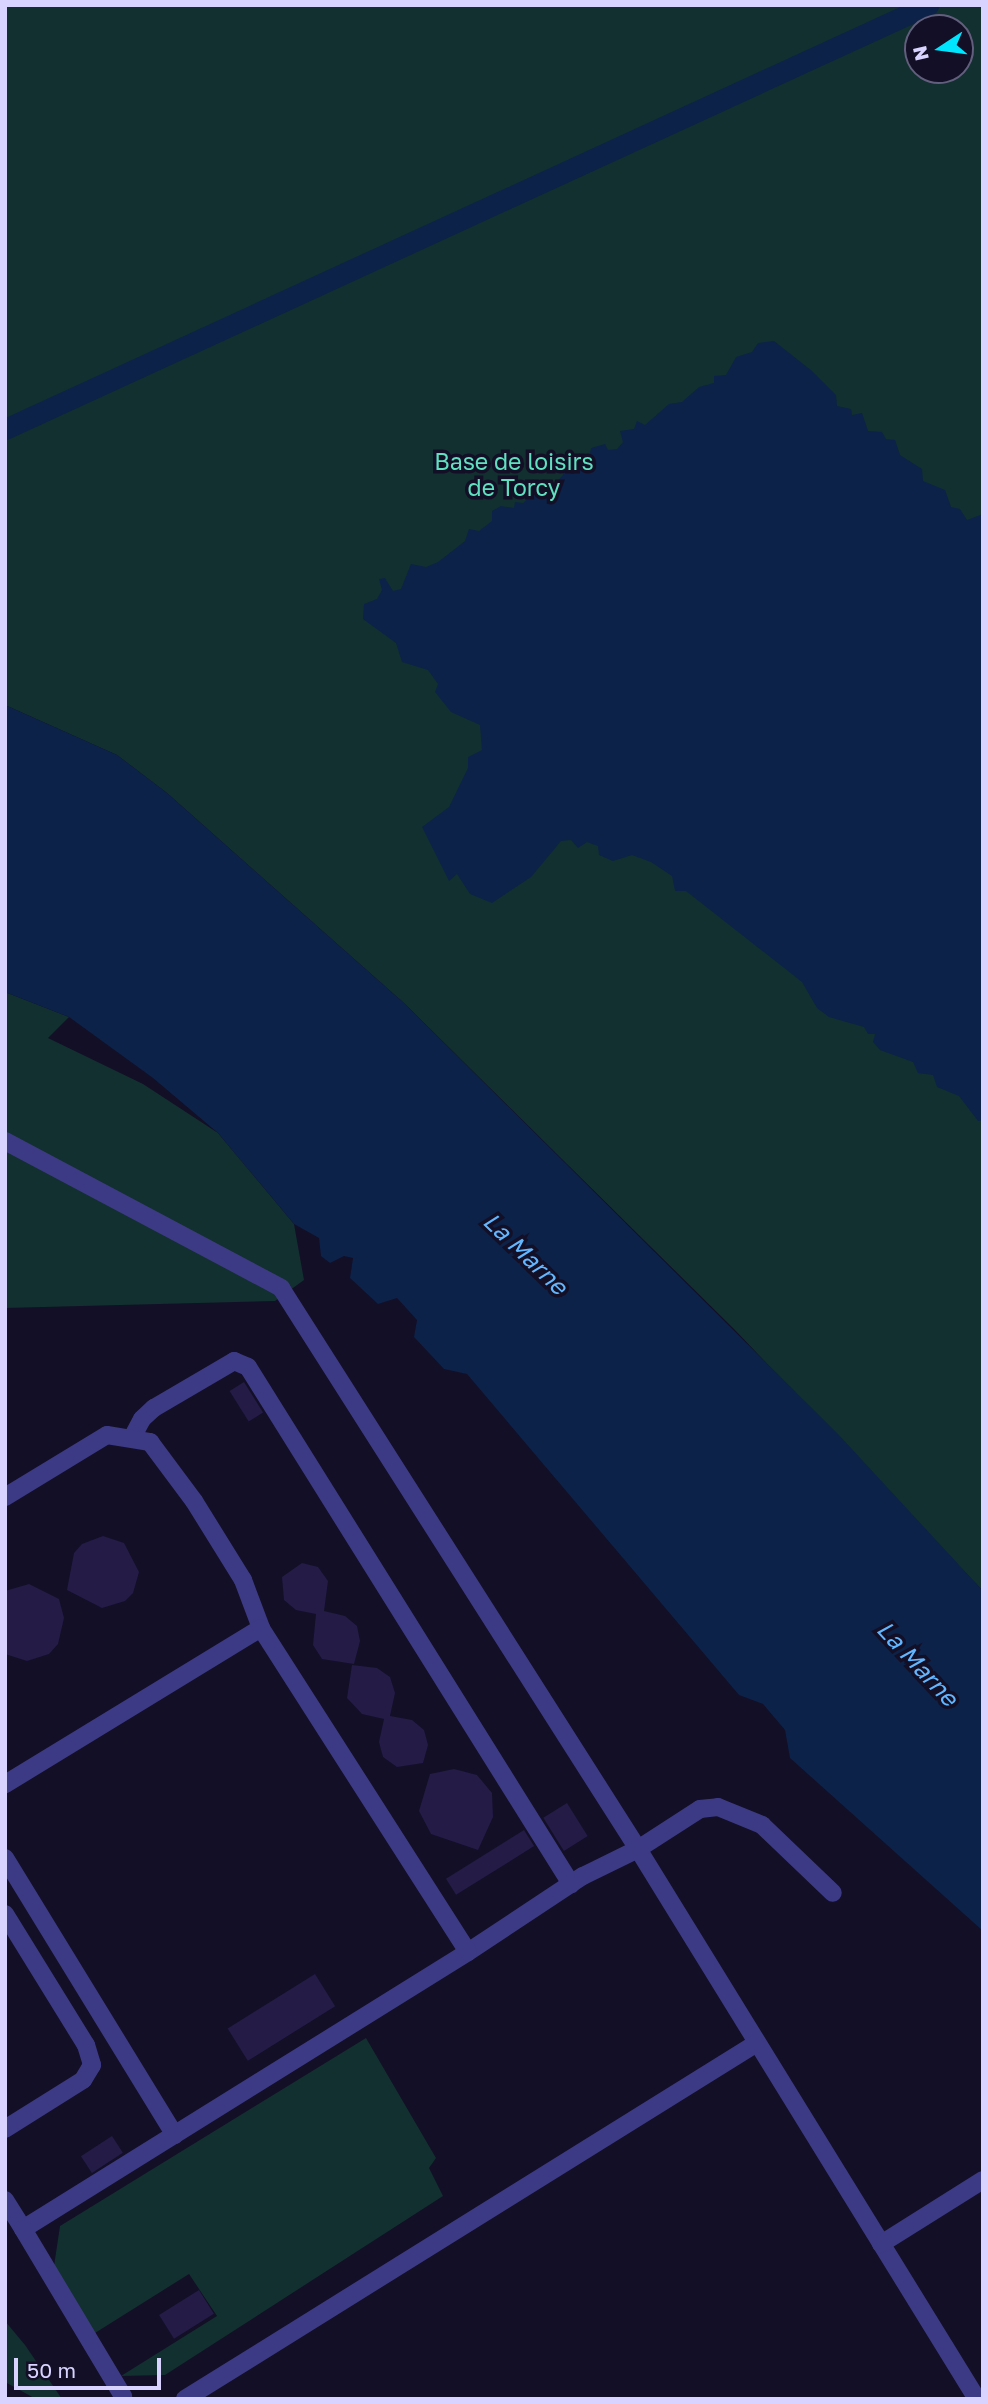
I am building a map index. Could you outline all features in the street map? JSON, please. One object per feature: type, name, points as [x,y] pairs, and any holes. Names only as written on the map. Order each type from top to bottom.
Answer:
[{"type":"lane","points":[[5,1142],[281,1289],[638,1849],[755,2044],[978,2399]]},
{"type":"lane","points":[[133,1437],[142,1419],[155,1408],[234,1361],[248,1367],[570,1884]]},
{"type":"lane","points":[[5,1497],[107,1435],[133,1437],[150,1442],[194,1500],[243,1580],[261,1628],[468,1952]]},
{"type":"lane","points":[[5,1784],[261,1628]]},
{"type":"lane","points":[[23,2229],[468,1952],[570,1884],[638,1849],[700,1809],[718,1807],[762,1825],[833,1893]]},
{"type":"lane","points":[[5,1858],[175,2135]]},
{"type":"lane","points":[[5,1914],[86,2045],[92,2065],[83,2080],[5,2129]]},
{"type":"lane","points":[[185,2399],[755,2044]]},
{"type":"lane","points":[[881,2244],[983,2180]]},
{"type":"lane","points":[[5,2200],[123,2396]]},
{"type":"green space","name":"Base de loisirs de Torcy","points":[[5,5],[983,5],[983,1591],[734,1329],[405,1004],[167,793],[117,755],[5,705]]},
{"type":"green space","points":[[5,992],[69,1017],[48,1038],[143,1084],[218,1133],[294,1224],[304,1280],[275,1301],[5,1308]]},
{"type":"green space","points":[[366,2038],[436,2158],[429,2168],[443,2196],[165,2375],[121,2376],[217,2316],[189,2274],[95,2333],[54,2266],[60,2226]]},
{"type":"green space","points":[[5,2321],[62,2399],[36,2399],[5,2382]]},
{"type":"water","points":[[774,341],[812,371],[836,395],[837,406],[851,409],[852,415],[862,413],[868,431],[882,432],[886,439],[895,440],[900,455],[922,469],[923,481],[945,490],[951,507],[960,509],[967,520],[983,514],[983,1120],[978,1121],[959,1096],[937,1087],[933,1075],[918,1073],[913,1062],[880,1050],[873,1042],[875,1034],[868,1034],[864,1027],[829,1017],[817,1008],[802,982],[686,891],[675,891],[672,876],[651,862],[632,855],[613,861],[599,855],[598,846],[587,842],[578,848],[571,840],[561,841],[531,877],[492,903],[470,894],[457,874],[449,881],[422,827],[449,807],[468,768],[468,757],[482,750],[480,725],[451,712],[435,692],[438,684],[428,670],[402,662],[396,643],[363,619],[364,604],[377,599],[382,590],[379,579],[385,578],[393,591],[401,589],[411,564],[426,567],[438,562],[465,541],[469,529],[479,531],[492,521],[492,511],[501,506],[514,508],[515,502],[523,503],[532,495],[544,496],[563,475],[564,466],[581,466],[589,459],[591,448],[605,444],[608,450],[617,449],[623,442],[620,431],[634,429],[637,421],[645,425],[669,404],[682,402],[699,387],[714,383],[714,376],[726,375],[736,357],[752,352],[758,343]]},
{"type":"water","name":"La Marne","points":[[5,705],[117,755],[167,793],[405,1004],[838,1434],[983,1591],[983,1931],[790,1758],[785,1730],[763,1704],[739,1695],[467,1374],[444,1369],[414,1337],[417,1320],[397,1298],[378,1304],[350,1278],[353,1258],[344,1256],[330,1263],[321,1256],[319,1238],[294,1224],[218,1133],[153,1078],[69,1017],[5,992]]},
{"type":"building","points":[[244,1382],[263,1413],[249,1422],[230,1391]]},
{"type":"building","points":[[103,1536],[124,1543],[139,1572],[133,1593],[125,1601],[102,1608],[67,1590],[74,1553],[82,1544]]},
{"type":"building","points":[[302,1563],[318,1567],[328,1581],[324,1611],[345,1616],[357,1626],[360,1641],[354,1664],[322,1659],[313,1645],[316,1614],[296,1610],[284,1600],[282,1577]]},
{"type":"building","points":[[29,1584],[59,1599],[64,1618],[58,1644],[49,1654],[27,1661],[5,1654],[5,1591]]},
{"type":"building","points":[[352,1665],[377,1668],[390,1677],[395,1693],[390,1716],[412,1720],[424,1730],[428,1745],[423,1763],[397,1767],[383,1757],[379,1742],[384,1719],[362,1714],[347,1698]]},
{"type":"building","points":[[454,1769],[477,1775],[492,1793],[493,1817],[478,1850],[431,1834],[419,1811],[430,1774]]},
{"type":"building","points":[[567,1803],[588,1836],[564,1851],[543,1818]]},
{"type":"building","points":[[524,1830],[534,1846],[456,1895],[446,1879]]},
{"type":"building","points":[[315,1974],[335,2006],[248,2061],[228,2029]]},
{"type":"building","points":[[112,2136],[123,2153],[92,2173],[81,2156]]},
{"type":"building","points":[[199,2290],[214,2314],[174,2339],[159,2315]]},
{"type":"waterway","points":[[5,429],[928,5]]}]
